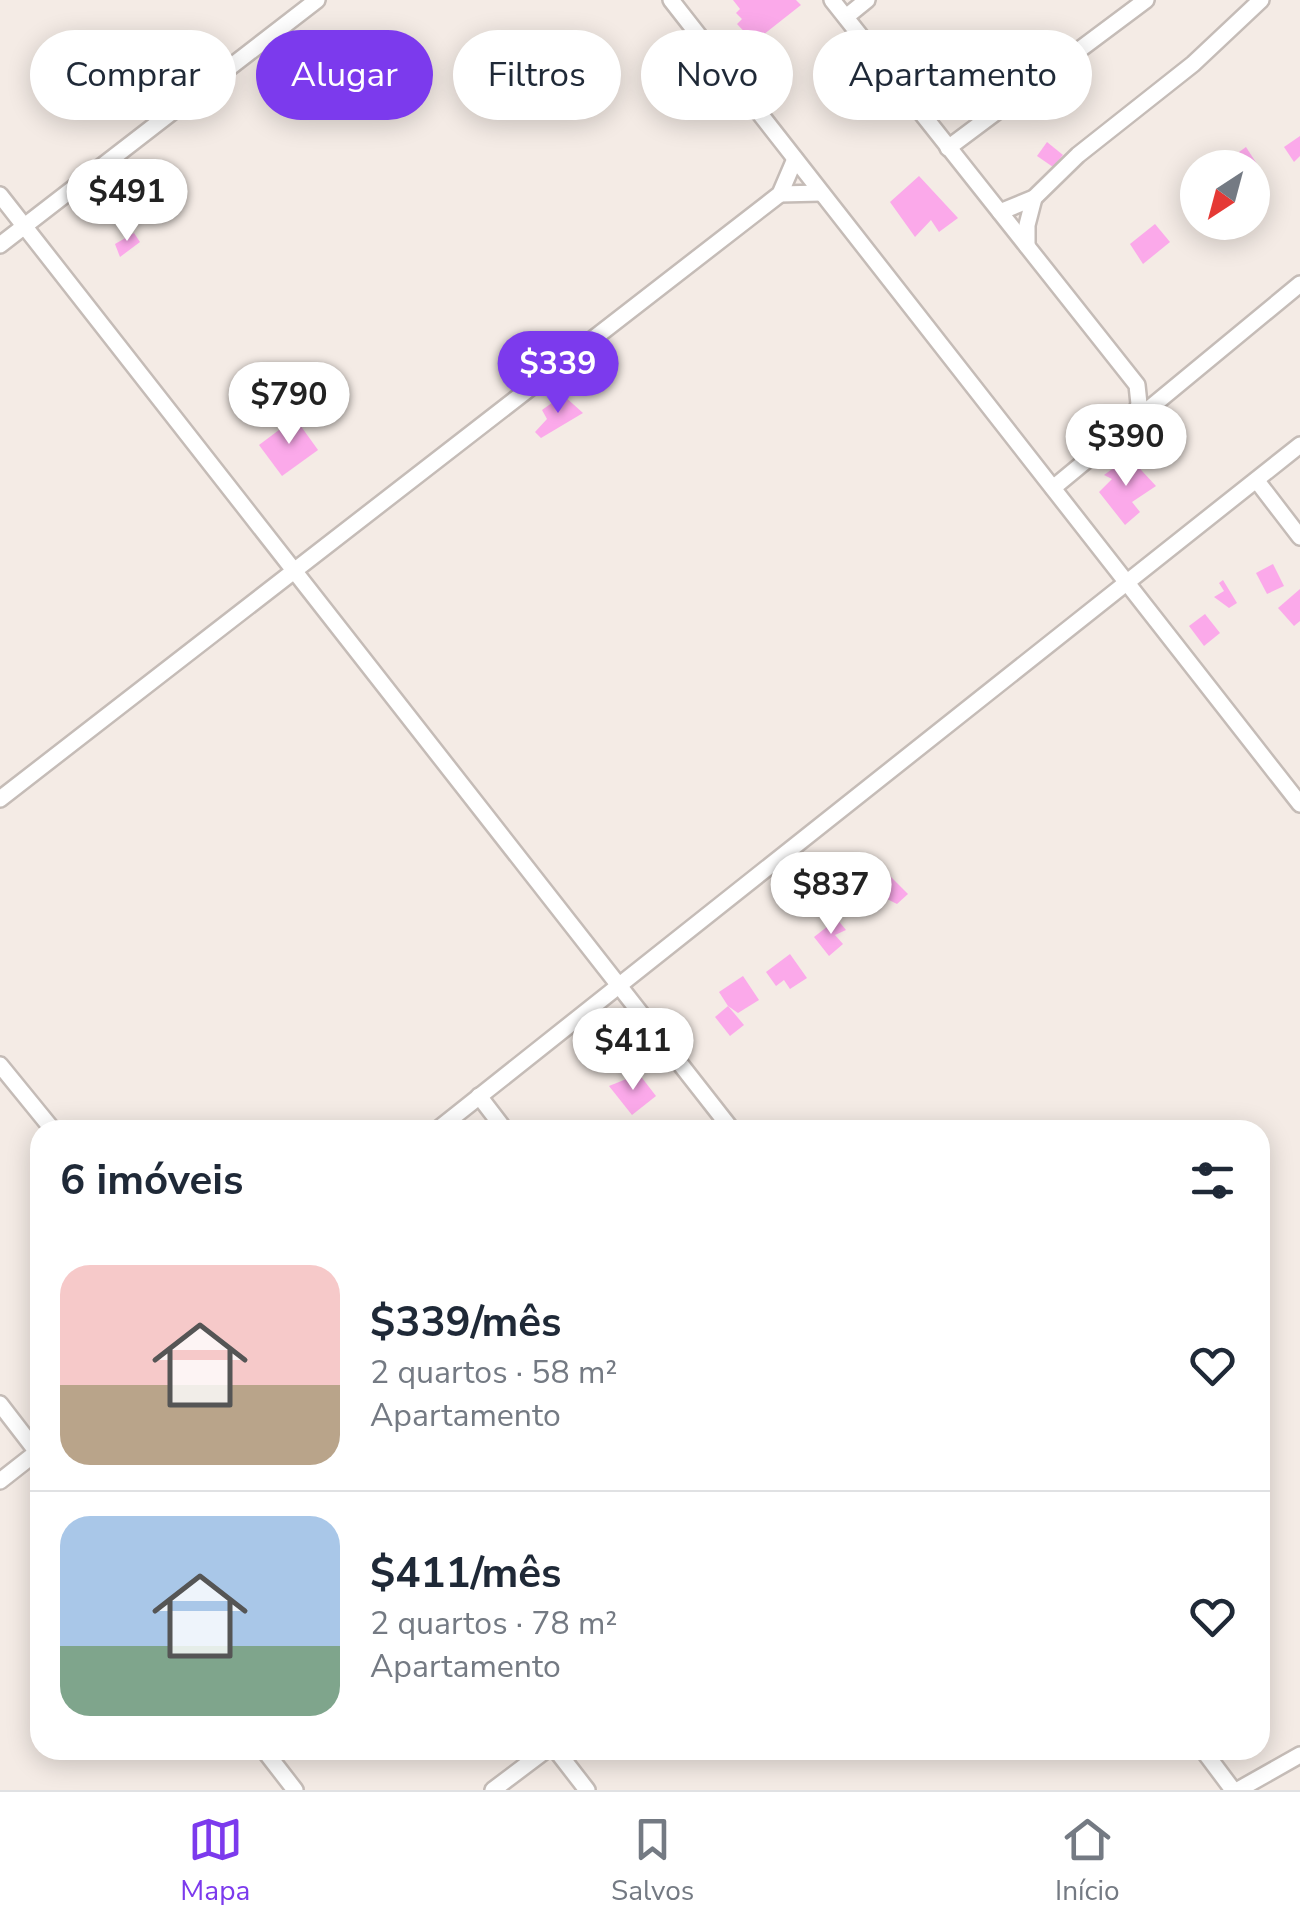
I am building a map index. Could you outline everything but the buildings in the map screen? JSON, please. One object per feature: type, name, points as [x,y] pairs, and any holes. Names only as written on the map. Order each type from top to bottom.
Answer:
[{"type":"street","points":[[0,245],[317,0]]},
{"type":"street","points":[[670,0],[1300,804]]},
{"type":"street","points":[[832,0],[1137,385],[1138,404],[1132,422]]},
{"type":"street","points":[[846,16],[867,0]]},
{"type":"street","points":[[948,148],[1146,0]]},
{"type":"street","points":[[1000,212],[1034,198],[1078,155],[1193,64],[1262,0]]},
{"type":"street","points":[[0,799],[780,194],[794,159]]},
{"type":"street","points":[[780,194],[822,193]]},
{"type":"street","points":[[0,195],[724,1120]]},
{"type":"street","points":[[1026,246],[1034,198]]},
{"type":"street","points":[[1053,488],[1300,284]]},
{"type":"street","points":[[1137,385],[1177,386]]},
{"type":"street","points":[[450,1120],[1125,580],[1300,445]]},
{"type":"street","points":[[1257,481],[1300,537]]},
{"type":"street","points":[[0,1064],[45,1120]]},
{"type":"street","points":[[479,1096],[498,1120]]},
{"type":"street","points":[[0,1404],[30,1443]]},
{"type":"street","points":[[0,1481],[30,1460]]},
{"type":"street","points":[[1211,1760],[1236,1790],[1300,1755]]},
{"type":"street","points":[[272,1760],[294,1790]]},
{"type":"street","points":[[493,1790],[533,1760]]},
{"type":"street","points":[[564,1760],[587,1790]]}]
